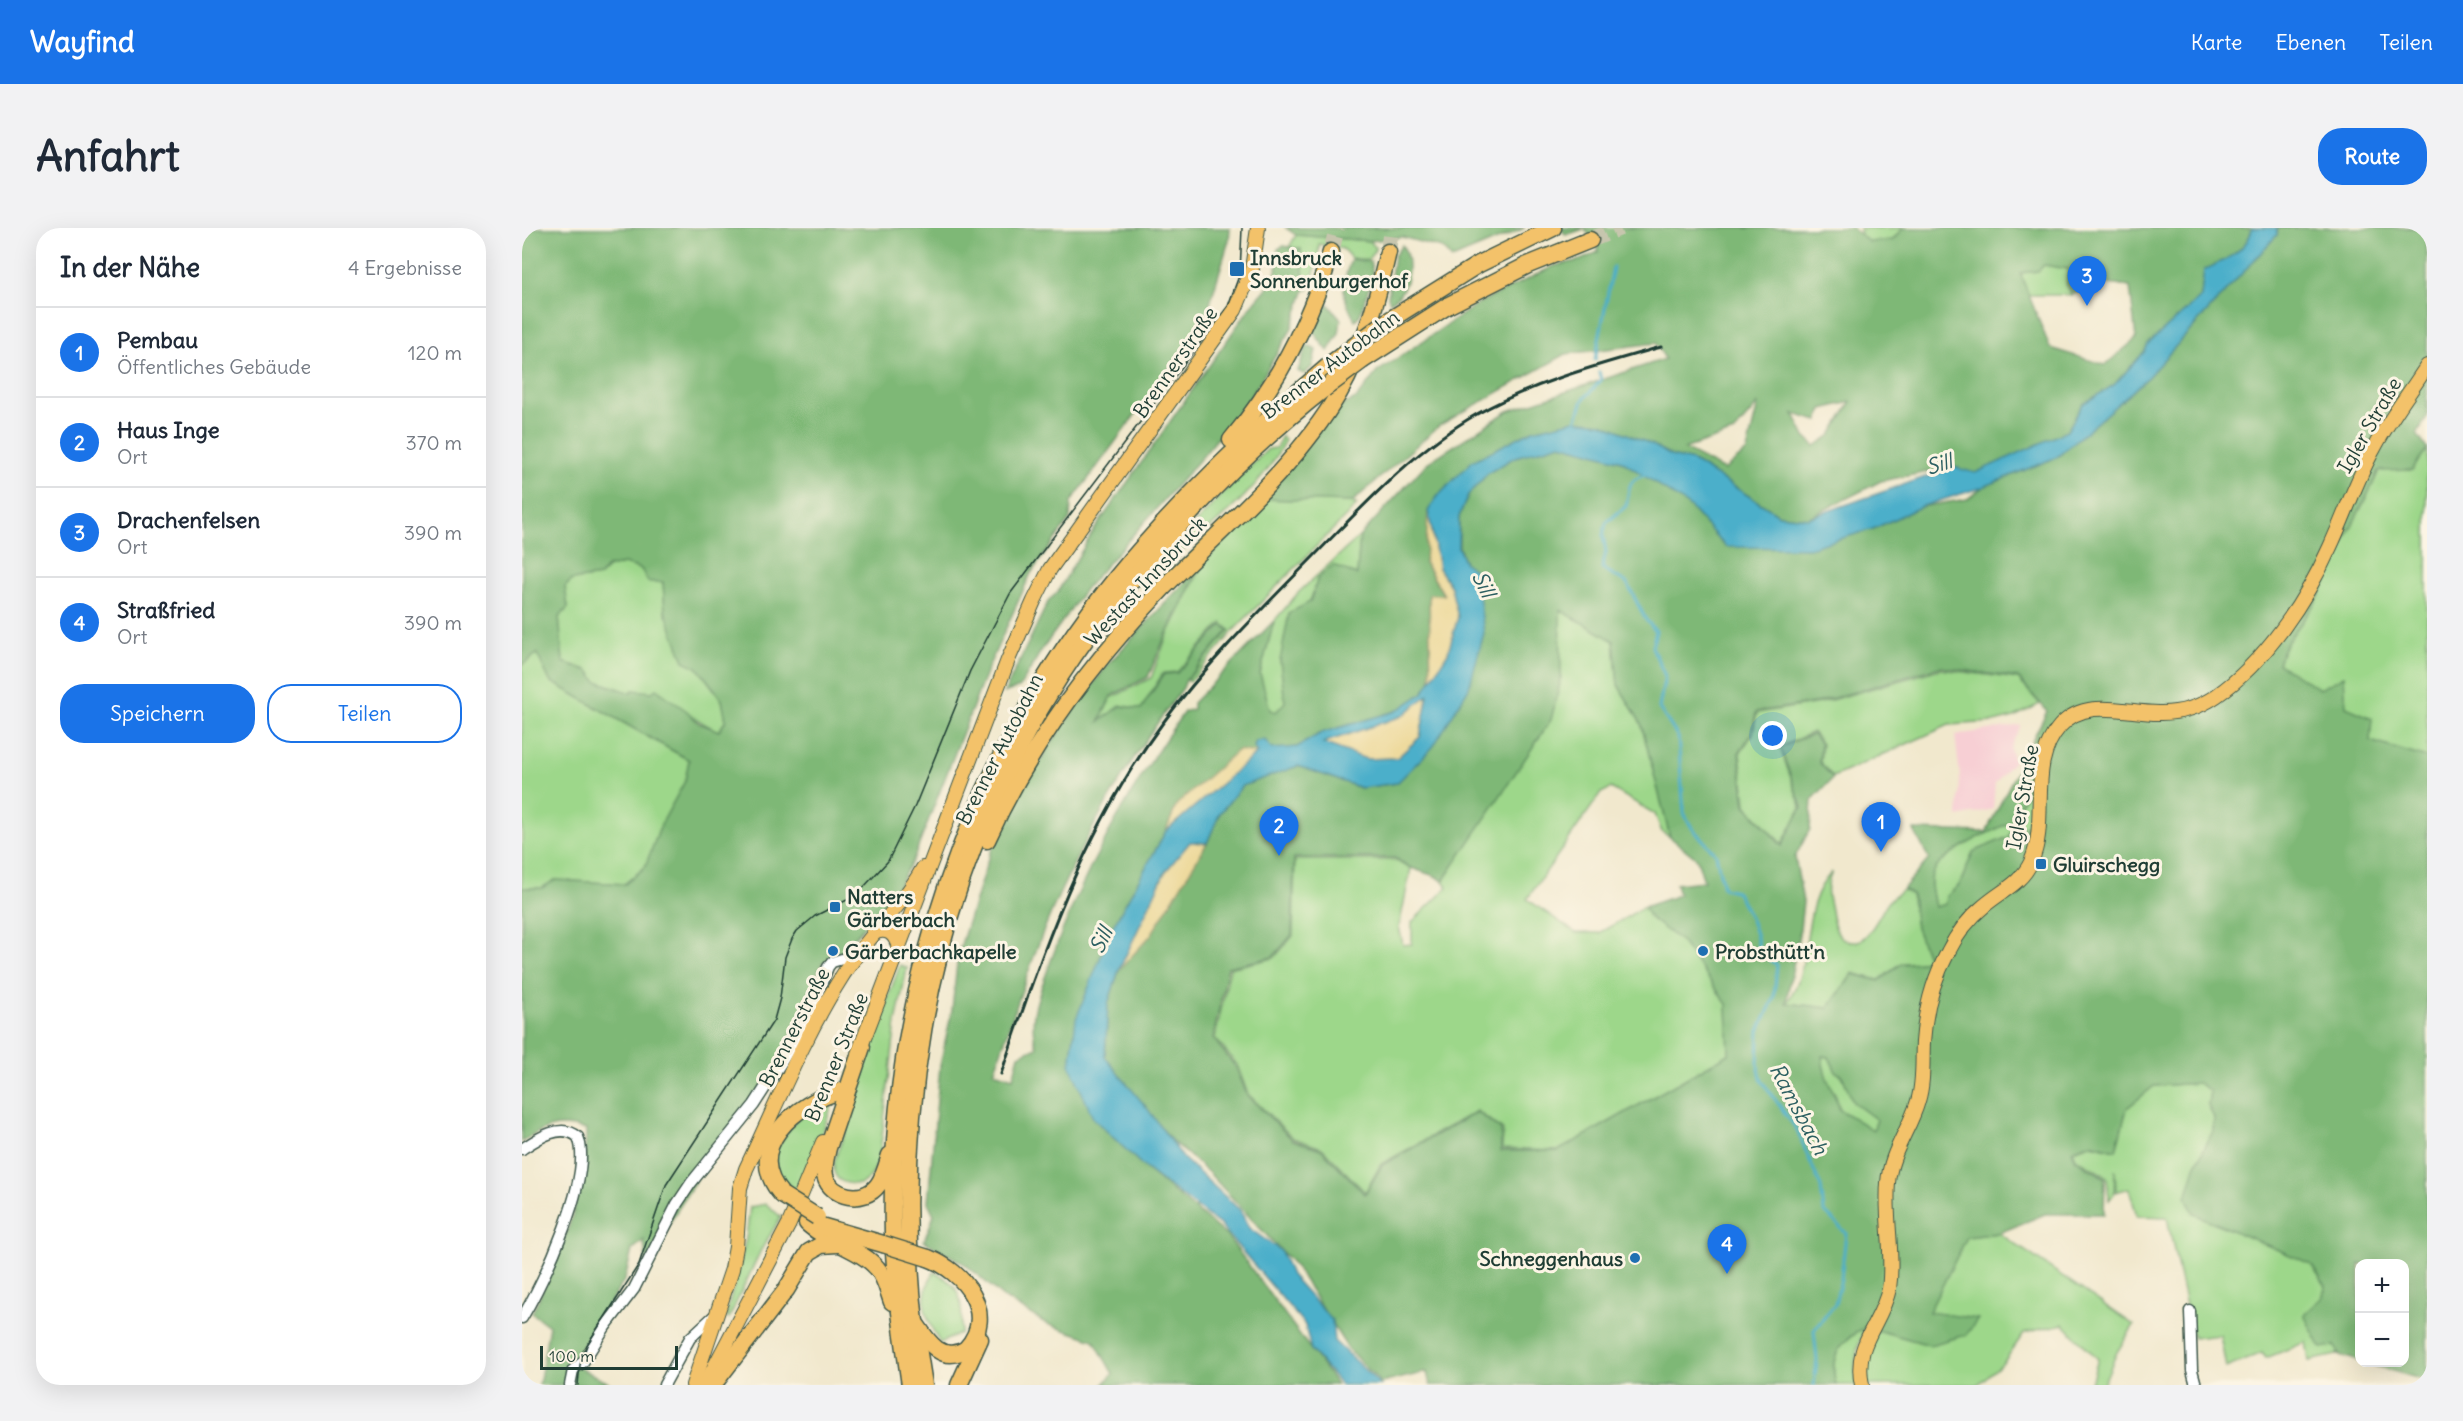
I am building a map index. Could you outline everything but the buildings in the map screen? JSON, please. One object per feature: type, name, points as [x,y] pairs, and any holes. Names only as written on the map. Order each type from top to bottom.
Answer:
[{"type":"highway","name":"Brenner Autobahn","points":[[924,1385],[908,1322],[893,1234],[896,1134],[901,1077],[916,991],[926,950],[957,855],[982,793],[1023,714],[1051,668],[1095,605],[1158,530],[1224,459],[1275,411],[1383,324],[1479,264],[1553,228]]},
{"type":"highway","name":"Brenner Autobahn","points":[[910,1385],[907,1236],[909,1143],[923,1023],[940,950],[970,853],[995,794],[1030,726],[1102,616],[1192,512],[1270,434],[1363,360],[1449,305],[1528,265],[1590,240]]},
{"type":"highway","name":"Westast Innsbruck","points":[[1158,530],[1245,424],[1281,369],[1306,324],[1331,252]]},
{"type":"highway","name":"Westast Innsbruck","points":[[940,950],[994,826],[1018,779],[1069,700],[1098,662],[1163,588],[1280,471],[1309,436],[1338,393],[1356,358],[1371,317],[1388,252]]},
{"type":"highway","points":[[862,1047],[825,1160],[825,1174],[832,1187],[841,1194],[852,1197],[874,1190],[884,1174],[896,1134]]},
{"type":"highway","points":[[778,1198],[768,1171],[769,1155],[776,1135],[785,1122],[807,1104],[841,1091]]},
{"type":"highway","points":[[759,1143],[758,1176],[765,1191],[778,1198],[837,1244],[864,1257],[877,1267],[908,1322],[934,1348],[947,1354],[955,1354],[966,1349],[976,1331],[976,1306],[967,1284],[955,1271],[928,1254]]},
{"type":"highway","points":[[813,1224],[883,1240],[948,1259],[964,1271],[977,1288],[982,1302],[984,1320],[981,1336],[959,1385]]},
{"type":"highway","points":[[712,1385],[786,1290],[809,1252],[821,1245],[837,1244]]},
{"type":"main road","name":"Brennerstraße","points":[[938,840],[993,704],[1032,620],[1104,494],[1231,318],[1249,279],[1256,243],[1256,228]]},
{"type":"main road","name":"Igler Straße","points":[[1862,1385],[1860,1367],[1863,1349],[1887,1301],[1891,1276],[1887,1190],[1889,1171],[1918,1101],[1925,1017],[1937,974],[1962,929],[1986,904],[2022,878],[2030,864],[2036,849],[2043,763],[2052,736],[2062,724],[2083,711],[2109,708],[2160,714],[2190,709],[2215,696],[2240,675],[2266,649],[2289,620],[2311,585],[2331,547],[2373,450],[2427,366]]},
{"type":"main road","points":[[873,933],[908,891],[938,840]]},
{"type":"main road","name":"Brenner Straße","points":[[705,1385],[796,1208],[841,1091],[862,1047],[938,840]]},
{"type":"main road","points":[[873,933],[883,930],[890,932],[896,937],[900,948]]},
{"type":"main road","name":"Brennerstraße","points":[[759,1143],[808,1039],[850,963],[873,933]]},
{"type":"main road","points":[[693,1385],[729,1279],[736,1246],[740,1188],[746,1169],[759,1143]]},
{"type":"street","points":[[570,1385],[573,1370],[584,1362],[605,1327],[634,1289],[677,1204],[691,1183],[754,1105],[781,1064],[808,1015],[828,967],[832,962],[842,959],[850,963]]},
{"type":"street","points":[[522,1149],[556,1131],[570,1132],[579,1140],[581,1157],[578,1177],[556,1251],[546,1275],[522,1318]]},
{"type":"street","points":[[664,1385],[690,1338],[719,1311]]},
{"type":"street","points":[[2190,1311],[2192,1370],[2196,1385]]},
{"type":"shaded area","points":[[2021,725],[2010,748],[2014,761],[1995,783],[1993,809],[1958,817],[1960,777],[1955,735]]},
{"type":"green space","points":[[522,228],[1230,228],[1229,240],[1205,320],[1071,502],[1070,519],[1031,573],[988,668],[913,860],[895,891],[842,952],[822,963],[781,1060],[750,1110],[718,1143],[646,1262],[644,1240],[632,1250],[625,1279],[582,1348],[580,1368],[609,1383],[608,1385],[539,1385],[549,1326],[532,1313],[570,1224],[582,1178],[586,1130],[568,1126],[553,1127],[538,1132],[522,1142],[522,888],[542,888],[555,880],[625,884],[645,867],[661,825],[685,781],[689,760],[550,681],[537,654],[522,665]],"holes":[[[624,564],[641,569],[648,582],[663,582],[665,611],[684,661],[697,667],[722,700],[726,720],[719,731],[699,723],[687,711],[656,689],[652,692],[633,690],[631,693],[596,681],[589,671],[563,662],[559,617],[568,608],[565,587],[572,580],[600,576],[607,567]]]},
{"type":"green space","points":[[1286,228],[1525,228],[1452,259],[1442,248],[1402,237],[1370,241],[1296,235]]},
{"type":"green space","points":[[1560,228],[1852,228],[1869,242],[1893,240],[1903,228],[2252,228],[2246,243],[2240,249],[2204,270],[2201,297],[2148,344],[2145,351],[2114,385],[2083,404],[2067,431],[1975,474],[1954,467],[1881,481],[1808,518],[1779,515],[1693,461],[1671,456],[1653,445],[1533,430],[1473,461],[1437,497],[1425,563],[1444,596],[1429,595],[1431,681],[1423,693],[1396,711],[1321,733],[1297,747],[1257,753],[1177,804],[1166,831],[1112,928],[1093,1118],[1145,1168],[1228,1237],[1337,1385],[1103,1385],[1113,1374],[1094,1340],[1047,1324],[1004,1298],[965,1264],[924,1241],[934,1215],[928,1202],[940,1066],[952,1010],[958,954],[990,853],[1018,794],[1064,724],[1108,664],[1201,565],[1148,677],[1111,696],[1099,722],[1121,706],[1141,709],[1164,674],[1177,673],[1222,625],[1229,630],[1186,680],[1183,688],[1128,767],[1096,822],[1053,908],[994,1072],[1013,1078],[1019,1055],[1037,1047],[1033,1026],[1036,1005],[1077,896],[1126,802],[1184,712],[1193,709],[1193,703],[1274,621],[1260,674],[1270,710],[1276,712],[1285,702],[1280,661],[1289,613],[1310,602],[1318,578],[1333,565],[1357,575],[1360,536],[1427,463],[1508,411],[1665,359],[1656,343],[1566,354],[1440,425],[1352,502],[1264,499],[1336,408],[1356,399],[1377,372],[1481,302],[1554,266],[1581,260],[1598,252],[1598,245],[1584,229],[1566,235]],"holes":[[[2044,265],[2068,269],[2067,285],[2071,295],[2100,283],[2130,287],[2136,339],[2105,365],[2050,348],[2020,273],[2038,271]],[[1851,402],[1831,435],[1815,446],[1805,437],[1794,414],[1818,421],[1822,409]],[[1758,404],[1747,451],[1724,470],[1684,449],[1734,432]]]},
{"type":"green space","points":[[1860,228],[1903,228],[1893,240],[1869,242],[1861,236]]},
{"type":"green space","points":[[2278,228],[2427,228],[2427,417],[2417,434],[2427,449],[2412,470],[2378,471],[2325,584],[2285,646],[2278,664],[2320,689],[2344,676],[2346,707],[2372,718],[2370,741],[2427,758],[2427,1381],[2379,1367],[2409,1367],[2409,1259],[2355,1259],[2355,1360],[2336,1354],[2340,1354],[2334,1346],[2321,1348],[2304,1315],[2322,1298],[2326,1286],[2311,1264],[2194,1214],[2186,1197],[2195,1167],[2213,1131],[2214,1118],[2208,1105],[2210,1091],[2198,1083],[2154,1086],[2127,1108],[2116,1150],[2091,1143],[2072,1150],[2075,1159],[2105,1178],[2104,1214],[2045,1214],[1999,1233],[1967,1237],[1929,1312],[1978,1319],[1966,1335],[1930,1345],[1866,1327],[1843,1343],[1835,1357],[1836,1385],[1430,1385],[1427,1372],[1381,1383],[1348,1349],[1296,1267],[1209,1173],[1171,1140],[1105,1057],[1108,1004],[1119,970],[1151,934],[1207,843],[1220,813],[1242,786],[1298,766],[1361,788],[1397,783],[1469,688],[1465,563],[1459,547],[1459,517],[1468,495],[1488,473],[1515,457],[1561,444],[1622,461],[1689,506],[1726,547],[1873,529],[1920,507],[1967,499],[1983,487],[2057,457],[2144,381],[2277,235]],"holes":[[[1560,610],[1614,641],[1618,685],[1641,723],[1670,837],[1697,859],[1704,881],[1676,884],[1679,895],[1644,907],[1650,918],[1681,941],[1727,1004],[1729,1054],[1558,1151],[1501,1151],[1501,1130],[1477,1112],[1382,1165],[1365,1194],[1321,1149],[1293,1140],[1247,1095],[1236,1067],[1213,1038],[1228,967],[1273,957],[1292,935],[1294,858],[1395,858],[1411,868],[1443,881],[1551,720],[1561,679]],[[1940,667],[2018,678],[2047,711],[1986,832],[1914,830],[1929,859],[1903,889],[1912,894],[1916,928],[1929,961],[1901,964],[1879,981],[1853,974],[1828,1008],[1786,1003],[1803,902],[1795,857],[1810,829],[1812,800],[1833,778],[1819,762],[1821,744],[1813,734],[1780,747],[1802,807],[1782,846],[1745,805],[1739,753],[1752,733],[1756,712],[1820,702]],[[2031,784],[2030,825],[2012,831],[2008,837],[1973,852],[1960,884],[1947,896],[1946,904],[1935,907],[1931,880],[1934,871],[1952,853],[2012,822]],[[1822,1056],[1829,1057],[1836,1072],[1842,1075],[1853,1102],[1877,1120],[1873,1130],[1840,1110],[1827,1078]]]},
{"type":"green space","points":[[1296,235],[1370,241],[1376,248],[1368,260],[1351,258],[1343,249],[1319,244],[1318,261],[1308,290],[1305,289],[1301,250],[1289,247]]},
{"type":"green space","points":[[1402,245],[1407,260],[1407,276],[1401,291],[1390,302],[1388,297],[1394,256]]},
{"type":"green space","points":[[1283,246],[1301,249],[1305,289],[1291,330],[1249,400],[1203,456],[1086,588],[1041,651],[1020,687],[1004,693],[1049,600],[1057,593],[1094,530],[1249,309],[1273,281],[1278,249]]},
{"type":"green space","points":[[1351,259],[1371,262],[1373,275],[1360,315],[1355,320],[1344,290]]},
{"type":"green space","points":[[2044,265],[2068,269],[2067,285],[2071,295],[2028,295],[2020,273],[2038,271]]},
{"type":"green space","points":[[1328,304],[1341,319],[1339,333],[1328,351],[1314,333],[1317,318]]},
{"type":"green space","points":[[1309,346],[1316,350],[1312,367],[1304,374],[1298,371],[1305,349]]},
{"type":"green space","points":[[1282,436],[1285,440],[1276,457],[1252,488],[1224,516],[1179,554],[1178,559],[1151,587],[1150,584],[1169,552],[1224,492],[1268,449],[1276,448]]},
{"type":"green space","points":[[2427,449],[2427,758],[2370,741],[2346,707],[2278,664],[2289,639],[2311,609],[2325,584],[2379,470],[2412,470]]},
{"type":"green space","points":[[1264,499],[1352,502],[1357,505],[1234,630],[1190,682],[1187,680],[1230,630],[1222,623],[1177,672],[1163,673],[1141,709],[1120,705],[1100,721],[1111,698],[1151,678],[1167,636],[1204,562]]},
{"type":"green space","points":[[1360,536],[1357,575],[1318,578],[1310,602],[1280,661],[1285,703],[1276,712],[1270,710],[1260,674],[1274,621],[1299,592]]},
{"type":"green space","points":[[624,564],[641,569],[663,582],[665,611],[697,667],[722,700],[726,720],[719,731],[660,696],[633,690],[631,693],[596,681],[589,671],[563,662],[559,617],[568,608],[565,587],[572,580],[600,576],[607,568]]},
{"type":"green space","points":[[1560,609],[1614,641],[1618,685],[1641,723],[1670,837],[1662,832],[1655,814],[1611,788],[1601,793],[1527,899],[1576,933],[1599,933],[1644,907],[1650,918],[1681,941],[1727,1004],[1729,1054],[1558,1151],[1502,1149],[1503,1130],[1477,1111],[1381,1164],[1365,1192],[1322,1148],[1293,1138],[1248,1094],[1237,1065],[1215,1038],[1230,968],[1274,958],[1293,936],[1295,860],[1395,860],[1411,868],[1399,927],[1403,945],[1412,944],[1412,922],[1448,887],[1443,881],[1551,719],[1561,679]]},
{"type":"green space","points":[[537,653],[550,681],[689,760],[685,781],[661,825],[645,867],[624,884],[555,880],[542,888],[522,888],[522,665]]},
{"type":"green space","points":[[1940,669],[2018,679],[2040,704],[2014,717],[1994,722],[1949,725],[1833,777],[1820,762],[1822,744],[1813,732],[1780,747],[1801,807],[1782,844],[1746,805],[1745,793],[1738,794],[1740,780],[1744,789],[1740,753],[1753,734],[1757,713],[1821,703]]},
{"type":"green space","points":[[2031,783],[2030,825],[2012,831],[2008,837],[1973,852],[1960,884],[1948,896],[1947,904],[1935,908],[1931,883],[1934,871],[1952,853],[2012,822]]},
{"type":"green space","points":[[1832,872],[1828,895],[1834,923],[1842,938],[1852,942],[1865,937],[1888,902],[1902,890],[1911,894],[1916,928],[1929,962],[1901,963],[1879,980],[1853,973],[1828,1008],[1786,1003],[1801,972],[1814,902],[1821,886]]},
{"type":"green space","points":[[900,965],[907,968],[896,1022],[879,1160],[871,1176],[861,1184],[846,1183],[838,1179],[834,1172],[834,1163],[849,1123],[851,1099]]},
{"type":"green space","points":[[1821,1056],[1829,1057],[1836,1072],[1842,1075],[1853,1102],[1877,1120],[1873,1131],[1840,1110],[1835,1093],[1825,1079]]},
{"type":"green space","points":[[2198,1083],[2210,1091],[2208,1105],[2214,1118],[2213,1131],[2195,1167],[2194,1214],[2311,1264],[2326,1285],[2322,1298],[2334,1346],[2341,1354],[2309,1361],[2306,1342],[2266,1358],[2262,1353],[2226,1368],[2220,1335],[2193,1338],[2167,1217],[2137,1216],[2129,1188],[2116,1192],[2115,1169],[2114,1194],[2109,1200],[2107,1177],[2076,1158],[2073,1150],[2091,1144],[2116,1150],[2127,1108],[2154,1086]]},
{"type":"green space","points":[[834,1099],[816,1151],[794,1197],[775,1175],[775,1150],[797,1118]]},
{"type":"green space","points":[[766,1204],[781,1217],[761,1250],[729,1318],[726,1316],[746,1239],[750,1207]]},
{"type":"green space","points":[[1999,1233],[2134,1325],[2117,1352],[2103,1385],[2091,1383],[2098,1359],[2063,1324],[2024,1333],[2004,1362],[1977,1385],[1867,1385],[1865,1359],[1877,1330],[1930,1345],[1928,1313],[1967,1237]]},
{"type":"green space","points":[[934,1272],[951,1283],[956,1289],[961,1304],[961,1333],[940,1343],[930,1325],[924,1300]]},
{"type":"green space","points":[[1866,1327],[1856,1355],[1857,1385],[1836,1385],[1835,1357],[1843,1343]]},
{"type":"sand","points":[[1428,511],[1439,568],[1451,587],[1458,617],[1448,653],[1431,681],[1429,594],[1444,595],[1425,563]]},
{"type":"sand","points":[[1428,694],[1420,737],[1397,758],[1366,759],[1322,743],[1402,716]]},
{"type":"sand","points":[[1238,750],[1257,753],[1166,831],[1177,804]]},
{"type":"sand","points":[[1190,842],[1207,843],[1151,935],[1119,970],[1165,872]]},
{"type":"water","points":[[2252,228],[2277,228],[2277,235],[2144,381],[2057,457],[1983,487],[1920,507],[1873,529],[1809,548],[1726,547],[1689,506],[1622,461],[1561,444],[1515,457],[1488,473],[1468,495],[1459,517],[1458,547],[1465,563],[1476,572],[1484,633],[1469,688],[1433,747],[1397,783],[1361,788],[1298,766],[1242,786],[1220,813],[1207,843],[1190,842],[1165,872],[1119,970],[1108,1004],[1105,1057],[1147,1108],[1184,1159],[1240,1210],[1249,1228],[1281,1251],[1291,1275],[1332,1320],[1334,1341],[1381,1385],[1341,1385],[1311,1350],[1305,1325],[1220,1225],[1145,1168],[1093,1118],[1070,1065],[1076,1019],[1112,928],[1166,831],[1257,753],[1254,747],[1256,741],[1265,740],[1272,749],[1297,747],[1321,733],[1396,711],[1423,693],[1448,653],[1458,617],[1451,587],[1439,568],[1428,511],[1437,497],[1472,461],[1533,430],[1575,420],[1602,423],[1653,445],[1671,456],[1693,461],[1779,515],[1808,518],[1954,467],[1975,473],[2067,431],[2083,404],[2114,385],[2145,351],[2148,344],[2201,297],[2204,270],[2234,254],[2250,236]],"holes":[[[1428,695],[1420,737],[1397,758],[1366,759],[1323,743],[1402,716]]]},
{"type":"waterway","points":[[1595,360],[1613,267]]},
{"type":"waterway","points":[[1575,424],[1583,400],[1601,380],[1599,372]]},
{"type":"waterway","name":"Ramsbach","points":[[1646,475],[1632,482],[1626,506],[1606,523],[1603,535],[1606,552],[1602,568],[1627,583],[1646,620],[1656,631],[1652,647],[1665,676],[1659,708],[1678,737],[1684,813],[1692,828],[1716,854],[1723,888],[1736,891],[1744,905],[1751,920],[1759,950],[1777,965],[1774,998],[1759,1031],[1758,1065],[1762,1081],[1797,1130],[1821,1187],[1824,1211],[1846,1233],[1841,1279],[1835,1304],[1814,1330],[1817,1360],[1814,1385]]},
{"type":"tunnel","points":[[1331,252],[1337,228]]},
{"type":"tunnel","points":[[1388,252],[1391,228]]},
{"type":"tunnel","points":[[1590,240],[1620,228]]},
{"type":"tram line","points":[[578,1385],[580,1365],[587,1345],[639,1264],[666,1185],[774,1020],[780,998],[785,957],[792,939],[797,931],[815,916],[847,900],[862,889],[888,861],[915,806],[970,671],[1010,594],[1228,306],[1240,273],[1242,228]]},
{"type":"railway","points":[[1001,1074],[1049,937],[1110,806],[1134,764],[1162,724],[1216,658],[1371,498],[1411,461],[1454,428],[1477,414],[1544,383],[1661,347]]},
{"type":"place","name":"Innsbruck Sonnenburgerhof","points":[[1237,269]]},
{"type":"place","name":"Drachenfelsen","points":[[2087,306]]},
{"type":"place","name":"Pembau","points":[[1881,852]]},
{"type":"place","name":"Haus Inge","points":[[1279,856]]},
{"type":"place","name":"Gluirschegg","points":[[2041,864]]},
{"type":"place","name":"Natters Gärberbach","points":[[835,907]]},
{"type":"place","name":"Gärberbachkapelle","points":[[833,951]]},
{"type":"place","name":"Probsthütt'n","points":[[1703,951]]},
{"type":"place","name":"Schneggenhaus","points":[[1635,1258]]},
{"type":"place","name":"Straßfried","points":[[1727,1274]]},
{"type":"water label","name":"Sill","points":[[1939,464]]},
{"type":"water label","name":"Sill","points":[[1484,584]]},
{"type":"water label","name":"Sill","points":[[1101,940]]}]
